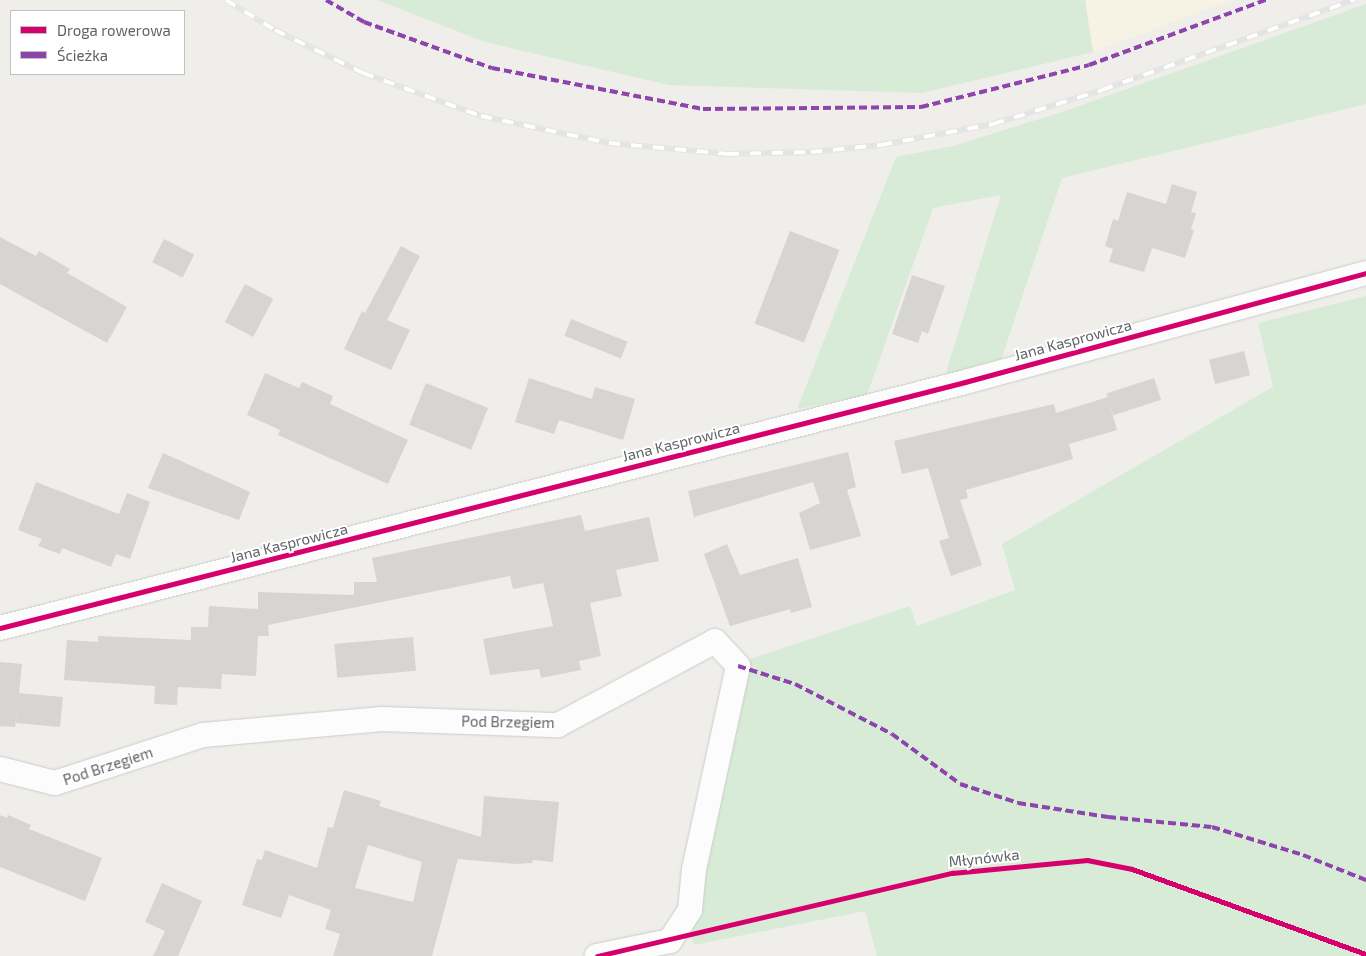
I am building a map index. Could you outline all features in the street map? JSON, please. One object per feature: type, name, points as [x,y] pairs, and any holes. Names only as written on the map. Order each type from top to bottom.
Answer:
[{"type":"street","name":"Jana Kasprowicza","points":[[0,628],[936,390],[1366,273]]},
{"type":"street","name":"Pod Brzegiem","points":[[0,769],[56,783],[203,735],[382,719],[558,725],[715,641],[738,666],[694,869],[690,910],[670,941],[597,956]]},
{"type":"shaded area","points":[[1085,0],[1231,0],[1093,52]]},
{"type":"green space","points":[[377,0],[1085,0],[1093,52],[922,93],[669,85],[485,42]]},
{"type":"green space","points":[[1366,4],[1366,104],[1062,178],[999,366],[944,379],[1001,195],[933,208],[867,395],[797,409],[896,157],[953,146],[1065,111]]},
{"type":"green space","points":[[1366,296],[1366,956],[877,956],[865,911],[694,945],[691,936],[750,659],[910,606],[917,626],[1015,590],[1002,544],[1273,387],[1258,323]]},
{"type":"building","points":[[1172,184],[1197,192],[1191,212],[1196,213],[1191,229],[1194,230],[1185,258],[1152,248],[1144,272],[1109,262],[1113,249],[1105,246],[1113,219],[1118,221],[1127,192],[1166,204]]},
{"type":"building","points":[[790,231],[839,250],[804,342],[755,323]]},
{"type":"building","points":[[0,237],[36,256],[39,251],[70,269],[67,273],[127,307],[107,343],[0,284]]},
{"type":"building","points":[[164,239],[194,254],[182,278],[152,262]]},
{"type":"building","points":[[401,246],[420,256],[387,320],[410,330],[391,370],[344,349],[362,311],[365,313]]},
{"type":"building","points":[[912,275],[945,286],[928,334],[922,331],[918,343],[892,334]]},
{"type":"building","points":[[245,284],[273,299],[253,337],[225,322]]},
{"type":"building","points":[[571,319],[628,342],[621,359],[564,336]]},
{"type":"building","points":[[1244,351],[1250,375],[1215,384],[1209,360]]},
{"type":"building","points":[[265,373],[299,388],[302,382],[333,396],[330,404],[408,440],[388,484],[278,435],[280,430],[247,415]]},
{"type":"building","points":[[529,378],[592,399],[595,387],[635,399],[623,440],[559,420],[554,434],[515,422]]},
{"type":"building","points":[[1154,378],[1161,400],[1114,415],[1106,393]]},
{"type":"building","points":[[426,383],[488,408],[471,450],[409,425]]},
{"type":"building","points":[[1108,397],[1117,430],[1069,444],[1073,459],[966,490],[968,498],[960,500],[982,565],[951,576],[939,541],[949,538],[928,468],[902,474],[894,441],[1054,404],[1056,413]]},
{"type":"building","points":[[848,452],[856,487],[847,490],[861,536],[810,550],[799,513],[820,503],[813,482],[694,517],[688,491]]},
{"type":"building","points":[[163,453],[250,492],[239,520],[148,488]]},
{"type":"building","points":[[36,482],[119,514],[127,493],[150,502],[130,559],[116,554],[111,567],[62,548],[60,554],[38,546],[42,539],[18,530]]},
{"type":"building","points":[[581,515],[585,531],[649,517],[659,561],[616,570],[622,596],[590,603],[601,656],[579,661],[581,670],[541,678],[539,669],[490,675],[483,639],[553,626],[543,583],[513,589],[510,576],[268,625],[269,636],[258,636],[256,676],[222,674],[221,689],[178,687],[177,705],[154,704],[155,686],[64,680],[67,640],[98,642],[98,636],[191,640],[191,627],[208,627],[209,606],[258,609],[258,592],[354,595],[354,582],[377,582],[372,558]]},
{"type":"building","points":[[727,544],[740,575],[798,558],[812,607],[791,613],[790,609],[730,626],[704,554]]},
{"type":"building","points":[[413,637],[416,671],[337,678],[334,644]]},
{"type":"building","points":[[0,662],[22,664],[19,693],[63,697],[60,727],[16,723],[17,713],[15,727],[0,726]]},
{"type":"building","points":[[344,790],[381,801],[379,806],[481,837],[484,796],[559,802],[553,862],[533,860],[532,863],[517,864],[458,859],[432,956],[333,956],[340,934],[325,929],[331,910],[289,895],[281,918],[242,905],[257,859],[262,860],[265,850],[317,868],[328,827],[333,828]],"holes":[[[368,845],[422,862],[413,902],[355,888]]]},
{"type":"building","points":[[0,815],[7,818],[8,815],[31,825],[29,829],[102,858],[85,901],[0,867]]},
{"type":"building","points":[[162,883],[202,901],[178,956],[153,956],[165,931],[145,922]]},
{"type":"railway","points":[[226,0],[275,30],[363,73],[481,116],[609,143],[728,154],[811,152],[881,145],[993,124],[1102,90],[1354,0]]},
{"type":"marked path","points":[[326,0],[364,22],[492,68],[703,109],[921,107],[1089,65],[1266,0]]},
{"type":"marked path","points":[[738,666],[795,684],[892,734],[960,784],[1018,803],[1108,817],[1212,827],[1303,855],[1366,880]]},
{"type":"cycle path","points":[[0,628],[965,382],[1366,273]]},
{"type":"cycle path","name":"Młynówka","points":[[597,956],[952,873],[1087,860],[1132,869],[1366,954]]}]
